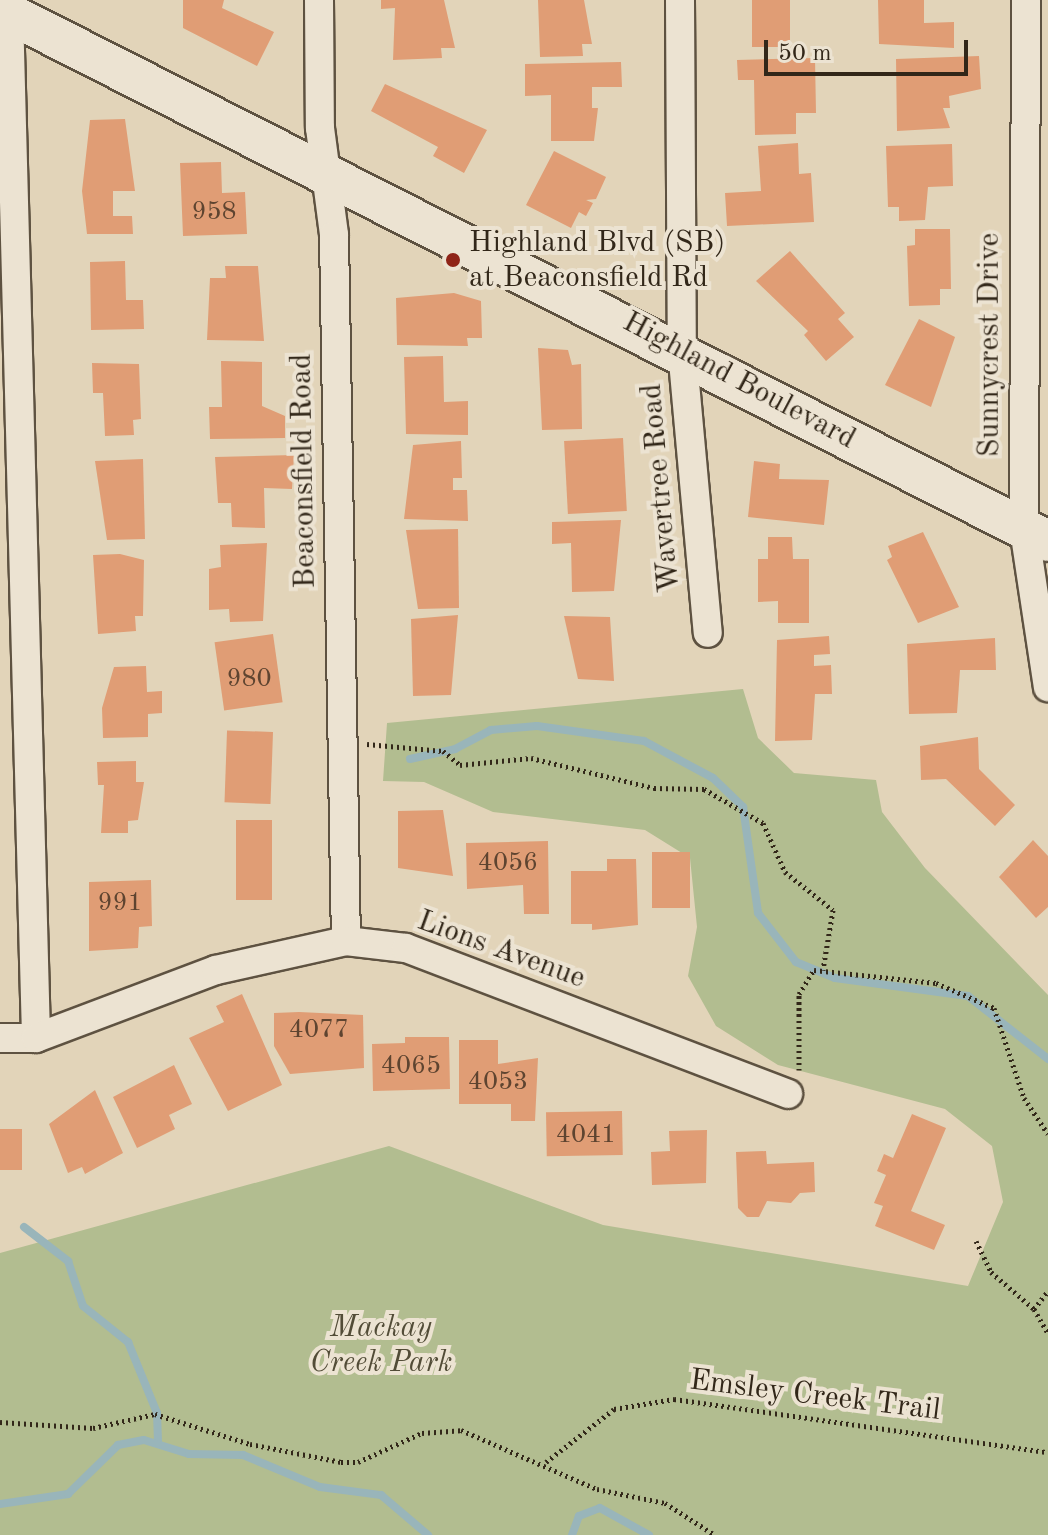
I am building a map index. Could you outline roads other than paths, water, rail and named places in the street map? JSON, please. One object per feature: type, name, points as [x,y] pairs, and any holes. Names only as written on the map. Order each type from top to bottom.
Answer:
[{"type":"street","name":"Beaconsfield Road","points":[[319,0],[326,171],[334,235],[346,941]]},
{"type":"street","name":"Wavertree Road","points":[[680,0],[682,350],[708,633]]},
{"type":"street","name":"Sunnycrest Drive","points":[[1026,0],[1036,535],[1048,687]]},
{"type":"street","name":"Highland Boulevard","points":[[5,11],[682,350],[1036,535]]},
{"type":"street","points":[[5,11],[14,88],[36,1038]]},
{"type":"street","name":"Lions Avenue","points":[[0,1038],[36,1038],[216,970],[346,941],[406,948],[788,1094]]},
{"type":"waterway","points":[[410,759],[455,749],[491,730],[537,726],[644,741],[713,778],[743,807],[758,913],[796,962],[835,978],[968,996],[1048,1059]]},
{"type":"waterway","points":[[24,1227],[68,1261],[83,1306],[128,1342],[157,1413],[158,1444]]},
{"type":"waterway","points":[[0,1504],[68,1494],[118,1445],[144,1440],[189,1454],[243,1455],[320,1487],[381,1495],[428,1535]]},
{"type":"waterway","points":[[572,1535],[579,1516],[600,1508],[649,1535]]},
{"type":"place","name":"Highland Blvd (SB) at Beaconsfield Rd","points":[[453,260]]},
{"type":"park label","name":"Mackay Creek Park","points":[[381,1345]]}]
